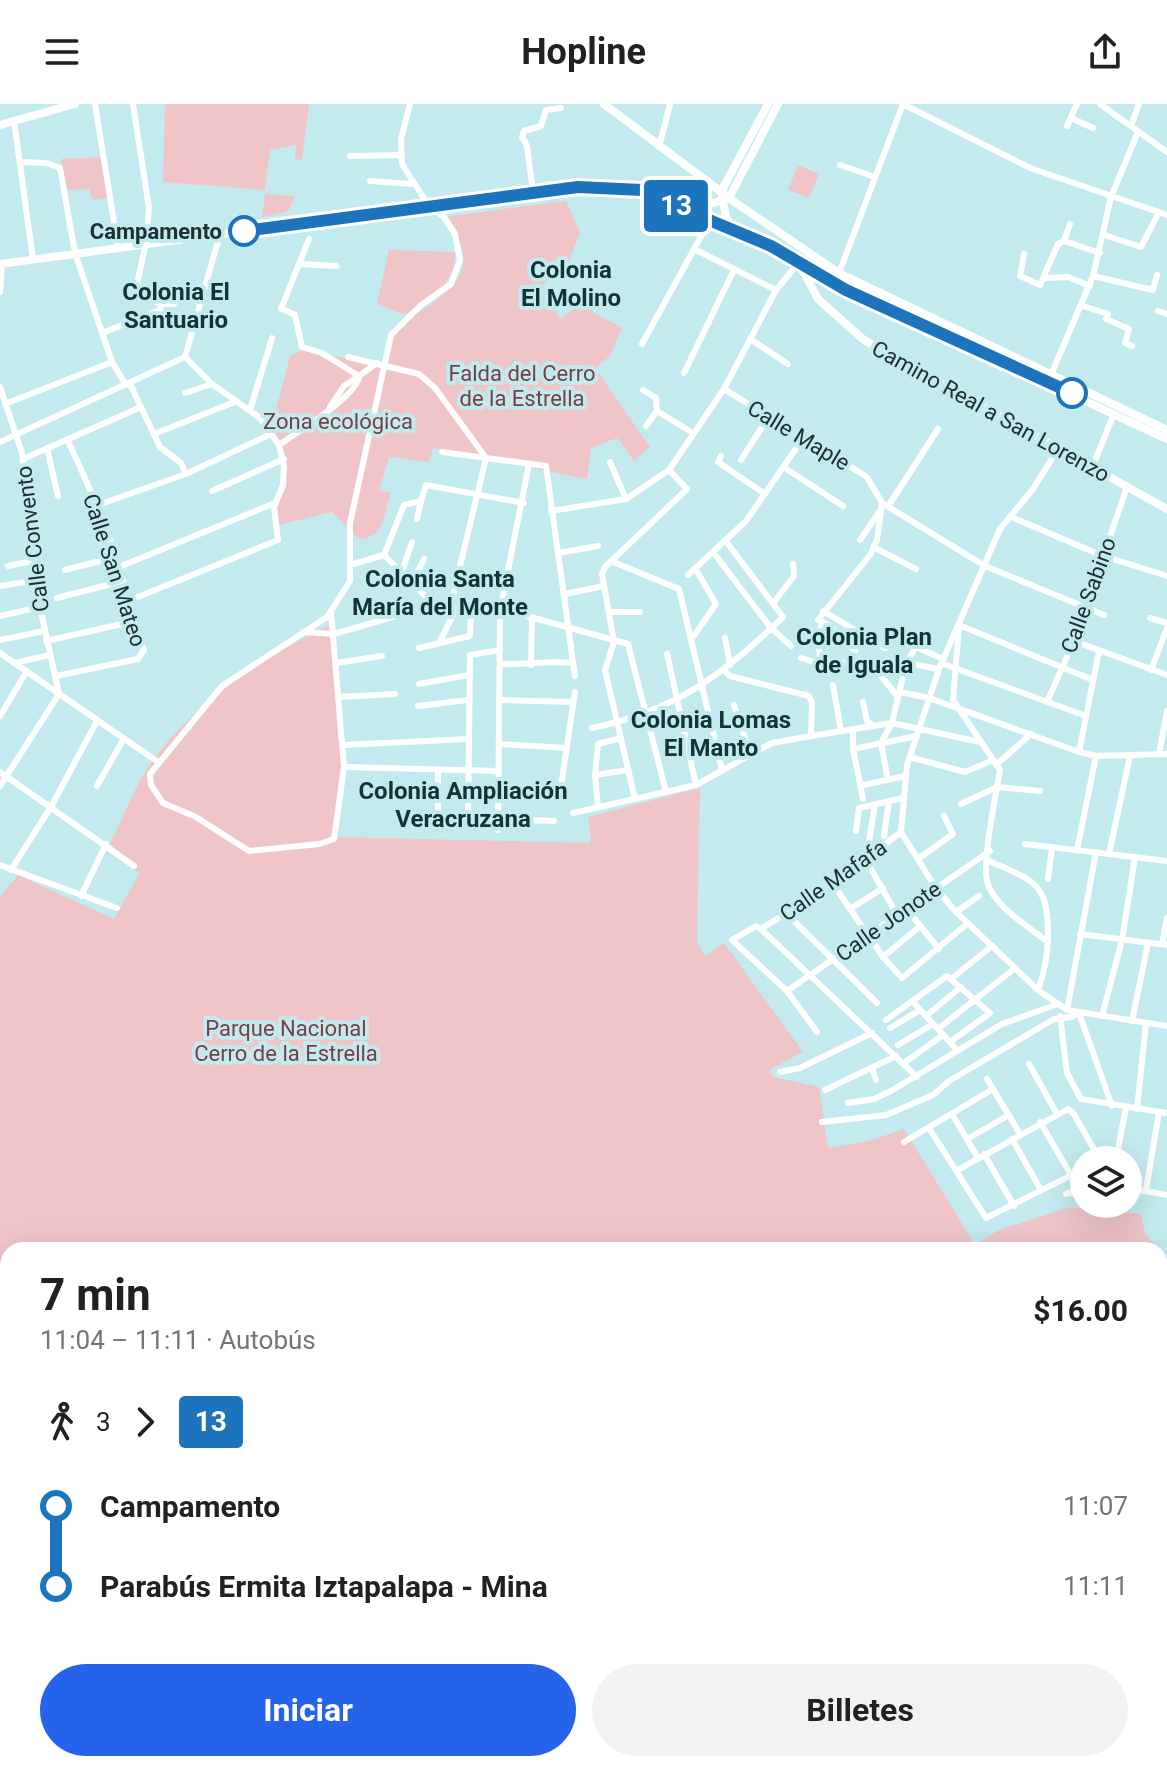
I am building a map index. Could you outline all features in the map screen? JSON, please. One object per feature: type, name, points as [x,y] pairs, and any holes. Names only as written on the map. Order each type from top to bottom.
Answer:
[{"type":"main road","points":[[0,125],[48,108],[75,104]]},
{"type":"main road","points":[[604,104],[724,197],[839,273],[1167,430]]},
{"type":"main road","points":[[746,156],[768,104]]},
{"type":"main road","points":[[741,234],[728,221],[724,197],[778,104]]},
{"type":"main road","points":[[1,264],[533,192],[598,187],[642,190],[703,205],[724,197]]},
{"type":"main road","points":[[663,196],[799,262],[846,290],[1167,439]]},
{"type":"main road","name":"Camino Real a San Lorenzo","points":[[799,262],[818,299],[857,335],[1167,509]]},
{"type":"street","points":[[95,104],[118,247]]},
{"type":"street","points":[[133,104],[149,208],[146,243],[135,293],[161,304],[174,304],[178,288]]},
{"type":"street","points":[[331,612],[344,767],[334,839],[328,843],[249,851],[196,817],[160,801],[150,780],[158,762],[222,686],[331,612],[350,581],[350,523],[380,364],[391,335],[420,306],[451,284],[460,249],[444,217],[429,206],[412,184],[401,155],[410,104]]},
{"type":"street","points":[[659,147],[670,104]]},
{"type":"street","points":[[839,273],[903,104],[1030,168],[1163,213],[1141,247],[1104,235]]},
{"type":"street","points":[[1067,126],[1077,104]]},
{"type":"street","points":[[1100,104],[1167,152]]},
{"type":"street","points":[[1131,126],[1139,104]]},
{"type":"street","points":[[533,192],[524,131],[541,126],[546,110],[561,108]]},
{"type":"street","points":[[1071,118],[1093,128]]},
{"type":"street","points":[[14,121],[33,259]]},
{"type":"street","points":[[1051,375],[1083,306],[1100,253],[1111,197],[1138,132]]},
{"type":"street","points":[[350,156],[401,155]]},
{"type":"street","points":[[20,162],[57,166],[75,253],[112,362],[141,407],[160,447],[181,463],[186,474]]},
{"type":"street","points":[[840,165],[875,177]]},
{"type":"street","points":[[370,181],[412,184]]},
{"type":"street","points":[[642,344],[710,220]]},
{"type":"street","points":[[1024,254],[1020,276],[1040,285],[1070,224]]},
{"type":"street","points":[[0,442],[185,357],[220,234]]},
{"type":"street","points":[[309,239],[281,310],[295,315],[302,347],[322,353],[359,376]]},
{"type":"street","points":[[1064,241],[1100,253]]},
{"type":"street","points":[[696,250],[776,290]]},
{"type":"street","points":[[551,511],[626,499],[669,470],[724,389],[776,290],[799,262]]},
{"type":"street","points":[[0,292],[1,264]]},
{"type":"street","points":[[299,264],[336,266]]},
{"type":"street","points":[[684,373],[734,270]]},
{"type":"street","points":[[1093,276],[1153,290],[1157,275]]},
{"type":"street","points":[[1046,278],[1068,277],[1090,286]]},
{"type":"street","points":[[102,333],[160,310],[161,304]]},
{"type":"street","points":[[1083,306],[1108,314],[1106,319],[1129,329],[1125,343],[1132,346]]},
{"type":"street","points":[[1158,311],[1167,314]]},
{"type":"street","points":[[250,410],[272,338]]},
{"type":"street","points":[[750,339],[788,364]]},
{"type":"street","points":[[128,601],[278,540],[275,503],[283,485],[284,459],[279,445],[250,410],[212,384],[185,357]]},
{"type":"street","points":[[348,357],[419,374],[435,388],[486,458]]},
{"type":"street","points":[[5,404],[112,362]]},
{"type":"street","points":[[359,376],[380,364]]},
{"type":"street","points":[[279,445],[348,397],[358,387],[359,376]]},
{"type":"street","points":[[185,393],[212,384]]},
{"type":"street","name":"Calle Convento","points":[[0,387],[23,459],[40,607],[59,694]]},
{"type":"street","name":"Calle Maple","points":[[724,389],[867,477],[884,506],[985,566],[1104,615]]},
{"type":"street","points":[[643,390],[656,398],[657,411],[646,426]]},
{"type":"street","points":[[154,434],[237,401]]},
{"type":"street","points":[[23,459],[141,407]]},
{"type":"street","points":[[657,411],[693,433]]},
{"type":"street","points":[[1092,468],[1114,414]]},
{"type":"street","points":[[741,460],[769,416]]},
{"type":"street","points":[[860,540],[938,429]]},
{"type":"street","points":[[98,505],[186,474],[271,434]]},
{"type":"street","points":[[688,575],[746,521],[804,437]]},
{"type":"street","name":"Calle San Mateo","points":[[56,676],[142,657],[144,650],[131,622],[123,581],[98,505],[67,439]]},
{"type":"street","points":[[47,448],[58,496]]},
{"type":"street","name":"Calle Mafafa","points":[[787,991],[732,940],[756,926],[761,929],[833,884],[901,832],[905,776],[941,664],[1000,529],[1058,449]]},
{"type":"street","points":[[442,452],[546,466],[575,676]]},
{"type":"street","points":[[721,456],[718,462],[765,494]]},
{"type":"street","points":[[439,643],[453,609],[475,495],[486,458]]},
{"type":"street","points":[[212,491],[284,459]]},
{"type":"street","points":[[610,462],[626,499]]},
{"type":"street","points":[[498,830],[500,611],[524,503],[529,464]]},
{"type":"street","points":[[785,468],[843,506]]},
{"type":"street","points":[[635,799],[605,670],[614,642],[603,570],[687,489],[669,470]]},
{"type":"street","points":[[417,519],[426,485],[524,503]]},
{"type":"street","name":"Calle Sabino","points":[[1047,702],[1074,641],[1127,487]]},
{"type":"street","points":[[384,555],[404,505],[421,501]]},
{"type":"street","points":[[119,567],[275,503]]},
{"type":"street","points":[[821,664],[817,636],[823,611],[873,547],[884,506]]},
{"type":"street","points":[[1011,517],[1103,556],[1167,576]]},
{"type":"street","points":[[592,728],[647,715],[702,685],[728,668],[783,617],[725,540]]},
{"type":"street","points":[[401,574],[412,542]]},
{"type":"street","points":[[558,553],[598,546]]},
{"type":"street","points":[[873,547],[916,569]]},
{"type":"street","points":[[713,552],[771,628],[791,646]]},
{"type":"street","points":[[350,565],[384,555]]},
{"type":"street","points":[[384,555],[434,605]]},
{"type":"street","points":[[65,570],[116,557]]},
{"type":"street","points":[[412,583],[424,559]]},
{"type":"street","points":[[8,566],[36,560]]},
{"type":"street","points":[[611,561],[679,589],[693,637],[722,770]]},
{"type":"street","points":[[774,602],[794,576],[793,564]]},
{"type":"street","points":[[693,637],[716,604],[695,568]]},
{"type":"street","points":[[0,586],[38,580]]},
{"type":"street","points":[[57,598],[123,581]]},
{"type":"street","points":[[565,594],[604,586]]},
{"type":"street","points":[[303,632],[334,634],[434,605],[471,611],[500,611],[630,646],[666,792]]},
{"type":"street","points":[[0,616],[40,607]]},
{"type":"street","points":[[419,648],[470,636],[471,611]]},
{"type":"street","points":[[823,611],[885,648]]},
{"type":"street","points":[[609,612],[640,612]]},
{"type":"street","points":[[531,665],[532,618]]},
{"type":"street","points":[[1150,618],[1167,625],[1151,670]]},
{"type":"street","points":[[820,621],[855,651]]},
{"type":"street","points":[[46,641],[131,622]]},
{"type":"street","points":[[1048,942],[1004,906],[987,883],[1000,770],[953,700],[959,625],[1093,680]]},
{"type":"street","points":[[0,640],[44,631]]},
{"type":"street","points":[[725,638],[730,676],[809,696],[812,703],[811,736]]},
{"type":"street","points":[[1074,641],[1167,675]]},
{"type":"street","points":[[888,780],[881,743],[892,723],[906,663],[916,647],[941,664]]},
{"type":"street","points":[[468,825],[466,771],[472,653],[500,650]]},
{"type":"street","points":[[1079,752],[1099,651]]},
{"type":"street","points":[[801,658],[821,664],[839,662],[834,652]]},
{"type":"street","points":[[1158,653],[1167,655]]},
{"type":"street","points":[[667,654],[696,785]]},
{"type":"street","points":[[14,663],[50,655]]},
{"type":"street","points":[[336,663],[382,656]]},
{"type":"street","points":[[1,657],[27,671],[158,762]]},
{"type":"street","points":[[500,664],[531,665],[551,660],[573,663]]},
{"type":"street","points":[[881,676],[906,663],[941,664],[1086,716]]},
{"type":"street","points":[[873,666],[899,695],[929,698],[1096,756],[1163,754],[1167,711]]},
{"type":"street","points":[[0,716],[27,671]]},
{"type":"street","points":[[419,684],[469,675]]},
{"type":"street","points":[[833,685],[841,731]]},
{"type":"street","points":[[498,785],[554,790],[561,786],[575,692]]},
{"type":"street","points":[[0,786],[3,774],[59,694]]},
{"type":"street","points":[[339,697],[395,694]]},
{"type":"street","points":[[418,706],[468,700]]},
{"type":"street","points":[[499,700],[573,702]]},
{"type":"street","points":[[863,702],[867,721],[874,726]]},
{"type":"street","points":[[734,705],[750,753]]},
{"type":"street","points":[[11,870],[52,805],[97,721]]},
{"type":"street","points":[[573,813],[696,785],[772,743],[811,736],[892,723],[922,727],[980,742]]},
{"type":"street","points":[[853,729],[853,749],[863,799]]},
{"type":"street","points":[[910,757],[965,772],[994,762],[1031,734]]},
{"type":"street","points":[[853,749],[917,736]]},
{"type":"street","points":[[598,807],[595,775],[598,744],[621,738]]},
{"type":"street","points":[[343,745],[467,739]]},
{"type":"street","points":[[97,786],[123,740]]},
{"type":"street","points":[[499,744],[567,748]]},
{"type":"street","points":[[1077,850],[1096,756]]},
{"type":"street","points":[[1109,854],[1130,756]]},
{"type":"street","points":[[344,767],[499,771]]},
{"type":"street","points":[[438,770],[438,827]]},
{"type":"street","points":[[595,775],[628,770]]},
{"type":"street","points":[[3,774],[52,805],[134,866]]},
{"type":"street","points":[[860,786],[905,776]]},
{"type":"street","points":[[961,804],[997,787],[1040,791]]},
{"type":"street","points":[[856,831],[859,808],[903,798]]},
{"type":"street","points":[[884,836],[889,801]]},
{"type":"street","points":[[868,848],[875,804]]},
{"type":"street","points":[[918,859],[950,839],[951,827],[944,816]]},
{"type":"street","points":[[498,819],[554,821]]},
{"type":"street","points":[[951,827],[959,821]]},
{"type":"street","points":[[901,832],[935,887],[956,912],[1038,990],[1067,1010],[1167,1026]]},
{"type":"street","points":[[81,896],[106,844]]},
{"type":"street","points":[[1025,844],[1167,861]]},
{"type":"street","points":[[1048,879],[1052,848]]},
{"type":"street","name":"Calle Jonote","points":[[787,991],[990,851]]},
{"type":"street","points":[[1067,1010],[1096,852]]},
{"type":"street","points":[[1102,1016],[1122,940],[1135,857]]},
{"type":"street","points":[[866,860],[896,913]]},
{"type":"street","points":[[989,861],[1020,875],[1041,893],[1048,905],[1048,942],[1044,973],[1038,990]]},
{"type":"street","points":[[0,865],[117,908]]},
{"type":"street","points":[[833,884],[883,957],[902,978],[968,923]]},
{"type":"street","points":[[850,909],[883,888]]},
{"type":"street","points":[[956,912],[979,896]]},
{"type":"street","points":[[905,907],[939,949]]},
{"type":"street","points":[[786,913],[877,1003]]},
{"type":"street","points":[[1080,934],[1164,945],[1167,918]]},
{"type":"street","points":[[883,957],[919,927]]},
{"type":"street","points":[[761,929],[917,1077]]},
{"type":"street","points":[[1132,1021],[1148,943]]},
{"type":"street","points":[[951,979],[992,946]]},
{"type":"street","points":[[904,1063],[938,1029],[1015,968]]},
{"type":"street","points":[[886,1020],[914,1003],[947,976],[990,1013],[950,1042]]},
{"type":"street","points":[[890,1028],[923,1013],[961,987]]},
{"type":"street","points":[[787,991],[817,1032]]},
{"type":"street","points":[[914,1003],[958,1051]]},
{"type":"street","points":[[848,1103],[874,1099],[917,1077],[1002,1024],[1058,1004]]},
{"type":"street","points":[[822,1122],[886,1115],[933,1095],[949,1081],[1060,1016],[1072,1017],[1079,1013]]},
{"type":"street","points":[[1079,1013],[1112,1106]]},
{"type":"street","points":[[1060,1016],[1067,1073],[1081,1099],[1163,1112],[1146,1190]]},
{"type":"street","points":[[1137,1109],[1146,1023]]},
{"type":"street","points":[[898,1045],[938,1029]]},
{"type":"street","points":[[780,1072],[800,1068],[872,1033]]},
{"type":"street","points":[[825,1090],[896,1056]]},
{"type":"street","points":[[1029,1064],[1057,1114]]},
{"type":"street","points":[[872,1068],[876,1080]]},
{"type":"street","points":[[987,1079],[1020,1134]]},
{"type":"street","points":[[904,1142],[993,1089]]},
{"type":"street","points":[[1119,1146],[1126,1107]]},
{"type":"street","points":[[956,1171],[1040,1122],[1070,1110],[1092,1146]]},
{"type":"street","points":[[952,1114],[1014,1206]]},
{"type":"street","points":[[967,1139],[1009,1115]]},
{"type":"street","points":[[1040,1122],[1070,1173]]},
{"type":"street","points":[[929,1128],[986,1218],[1070,1176]]},
{"type":"street","points":[[1012,1139],[1041,1190]]},
{"type":"street","points":[[1142,1190],[1167,1195]]},
{"type":"street","points":[[1066,1194],[1070,1193]]},
{"type":"green space","points":[[165,104],[309,104],[302,160],[295,159],[296,145],[270,150],[265,190],[163,182]]},
{"type":"green space","points":[[103,157],[110,198],[93,200],[89,189],[67,190],[61,159]]},
{"type":"green space","points":[[798,165],[819,174],[809,198],[788,190]]},
{"type":"green space","points":[[265,194],[295,196],[288,211],[262,217]]},
{"type":"green space","name":"Falda del Cerro de la Estrella","points":[[566,201],[580,232],[569,261],[539,288],[561,319],[579,305],[622,328],[610,356],[595,368],[650,447],[634,461],[617,438],[591,448],[587,479],[433,448],[429,462],[389,457],[379,491],[391,492],[382,524],[368,538],[359,539],[332,512],[278,525],[276,508],[287,460],[272,426],[290,356],[304,349],[383,366],[392,336],[439,298],[459,277],[463,264],[462,249],[443,217]]},
{"type":"green space","points":[[389,250],[455,252],[451,274],[446,282],[405,315],[377,304]]},
{"type":"green space","name":"Parque Nacional Cerro de la Estrella","points":[[330,625],[346,775],[333,837],[591,843],[588,817],[700,788],[697,941],[705,956],[724,943],[803,1052],[769,1070],[773,1077],[819,1087],[828,1148],[869,1141],[904,1129],[973,1242],[0,1242],[0,897],[18,875],[114,919],[139,874],[110,843],[140,780],[170,739],[233,682],[281,651]]},
{"type":"green space","name":"Parque Nacional Cerro de la Estrella","points":[[1070,1207],[1070,1218],[1142,1218],[1145,1234],[1152,1242],[980,1242],[999,1230]]},
{"type":"bus line","name":"13","points":[[244,231],[578,187],[642,190],[663,196],[678,207],[771,246],[846,290],[1072,393]]},
{"type":"place","name":"Campamento","points":[[244,231]]},
{"type":"district","name":"Colonia El Molino","points":[[571,284]]},
{"type":"district","name":"Colonia El Santuario","points":[[176,306]]},
{"type":"district","name":"Colonia Santa María del Monte","points":[[440,593]]},
{"type":"district","name":"Colonia Plan de Iguala","points":[[864,651]]},
{"type":"district","name":"Colonia Lomas El Manto","points":[[711,734]]},
{"type":"district","name":"Colonia Ampliación Veracruzana","points":[[463,805]]},
{"type":"park label","name":"Zona ecológica","points":[[338,421]]}]
